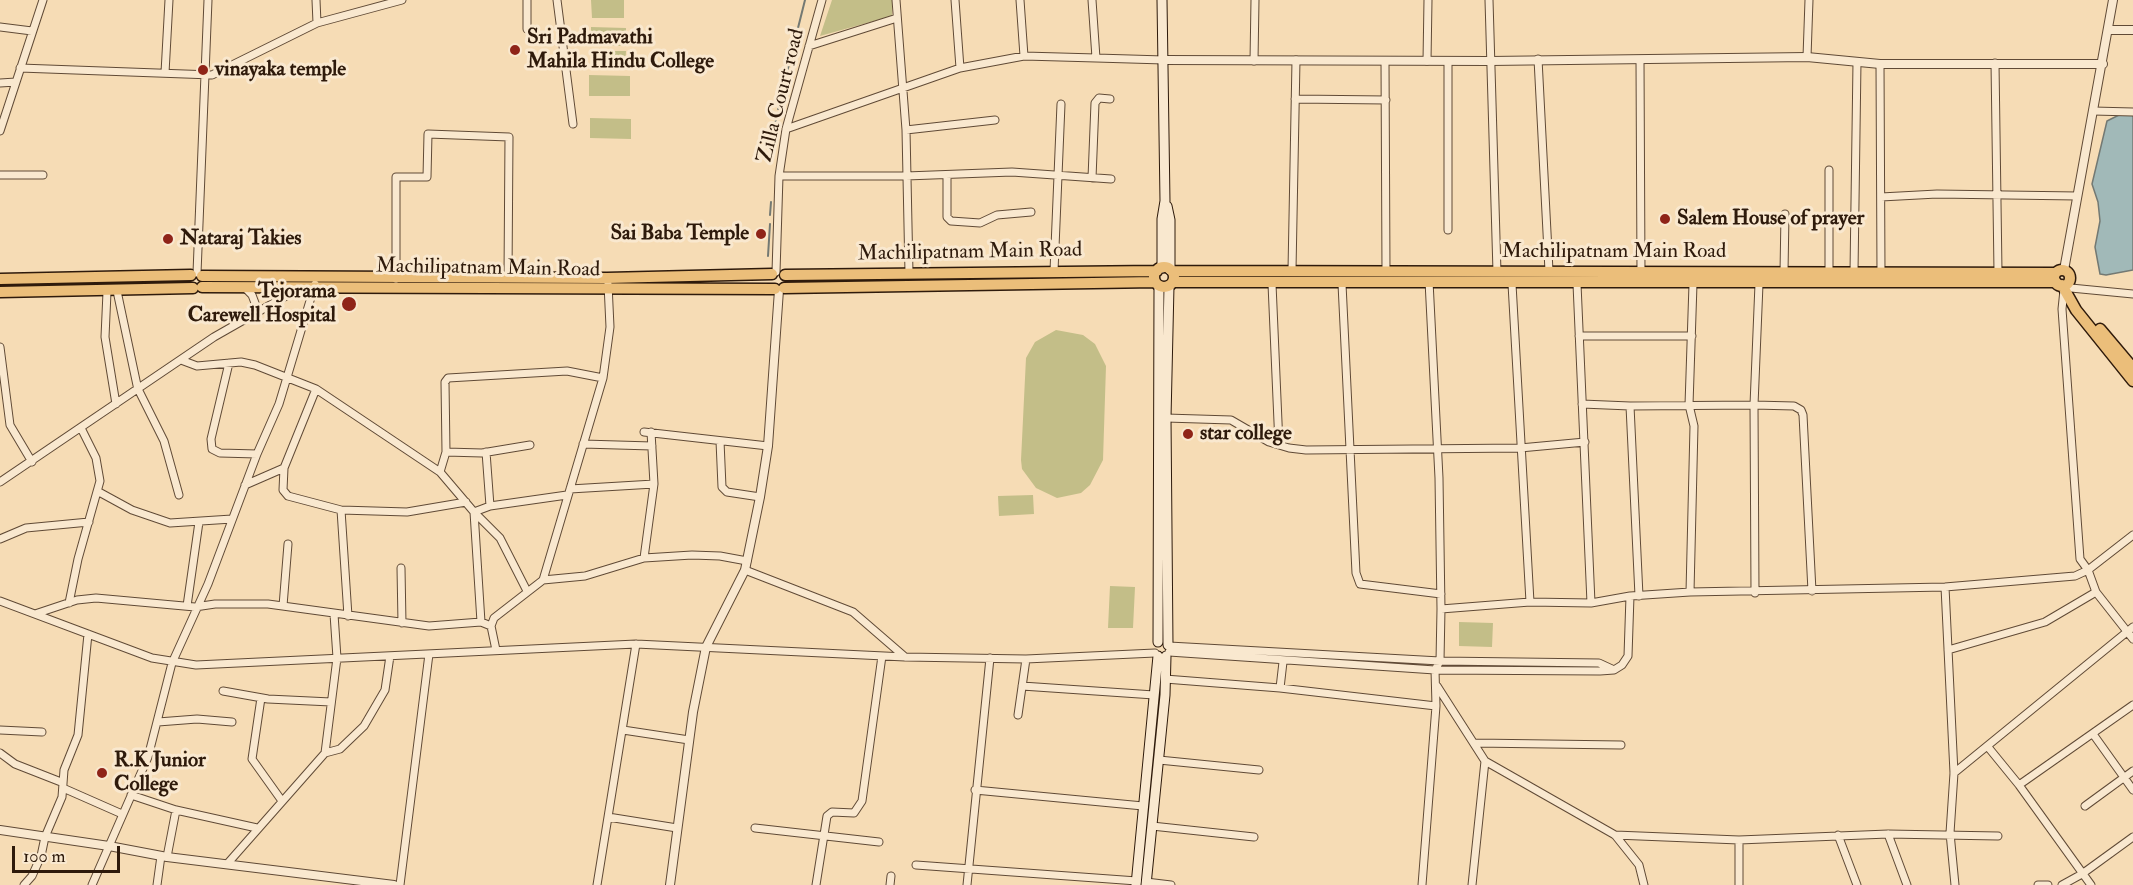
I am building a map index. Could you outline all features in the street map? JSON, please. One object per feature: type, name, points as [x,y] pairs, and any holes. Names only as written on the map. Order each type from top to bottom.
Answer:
[{"type":"main road","points":[[1141,883],[1152,826],[1165,679],[1166,418],[1165,277],[1162,219],[1165,201],[1162,0]]},
{"type":"main road","name":"Machilipatnam Main Road","points":[[0,279],[318,282],[396,288],[608,290],[779,289],[1165,277],[1292,270],[1386,272],[1429,278],[1512,284],[1759,284],[1935,278],[2063,281]]},
{"type":"main road","name":"Machilipatnam Main Road","points":[[0,292],[112,291],[197,280],[244,287],[396,275],[608,278],[1054,271],[1272,284],[1342,284],[1497,272],[1549,271],[1854,272],[1935,278],[1998,272],[2063,281]]},
{"type":"main road","points":[[778,274],[786,284],[779,289],[769,282],[778,274]]},
{"type":"main road","points":[[1164,651],[1154,647],[1158,642],[1165,277]]},
{"type":"main road","points":[[2063,281],[2081,307],[2133,368]]},
{"type":"main road","points":[[2063,281],[2076,310],[2133,381]]},
{"type":"main road","points":[[1141,883],[1143,806],[1154,695],[1164,651]]},
{"type":"street","points":[[0,130],[43,0]]},
{"type":"street","points":[[165,73],[169,0]]},
{"type":"street","points":[[197,280],[208,0]]},
{"type":"street","points":[[316,0],[317,23]]},
{"type":"street","points":[[372,0],[373,8]]},
{"type":"street","points":[[20,68],[212,75],[317,23],[399,0]]},
{"type":"street","points":[[527,0],[527,29]]},
{"type":"street","points":[[557,0],[573,124]]},
{"type":"street","name":"Zilla Court road","points":[[778,274],[779,176],[786,129],[822,0]]},
{"type":"street","points":[[896,0],[901,91],[906,130],[909,273]]},
{"type":"street","points":[[955,0],[960,68]]},
{"type":"street","points":[[1020,0],[1024,56]]},
{"type":"street","points":[[1092,0],[1096,58]]},
{"type":"street","points":[[1254,61],[1255,0]]},
{"type":"street","points":[[1427,61],[1428,0]]},
{"type":"street","points":[[1489,0],[1497,272]]},
{"type":"street","points":[[1808,57],[1809,0]]},
{"type":"street","points":[[2113,0],[2077,196],[2063,281],[2062,309],[2080,559],[2088,570],[2096,592],[2130,629],[2133,639]]},
{"type":"street","points":[[809,46],[897,18]]},
{"type":"street","points":[[0,27],[32,31]]},
{"type":"street","points":[[2109,30],[2133,30]]},
{"type":"street","points":[[786,129],[901,91],[960,68],[1024,56],[1254,61],[1808,57],[1880,64],[2103,63]]},
{"type":"street","points":[[1539,59],[1549,271]]},
{"type":"street","points":[[1292,270],[1296,60]]},
{"type":"street","points":[[1640,60],[1641,284]]},
{"type":"street","points":[[1385,61],[1386,272]]},
{"type":"street","points":[[1448,61],[1448,230]]},
{"type":"street","points":[[1854,272],[1857,62]]},
{"type":"street","points":[[1995,63],[1998,272]]},
{"type":"street","points":[[1880,64],[1881,273]]},
{"type":"street","points":[[0,83],[16,82]]},
{"type":"street","points":[[1092,178],[1095,103],[1099,98],[1110,99]]},
{"type":"street","points":[[1295,99],[1386,100]]},
{"type":"street","points":[[1054,271],[1060,104]]},
{"type":"street","points":[[2093,111],[2133,112]]},
{"type":"street","points":[[906,130],[994,120]]},
{"type":"street","points":[[396,288],[396,177],[427,177],[428,135],[509,137],[508,276]]},
{"type":"street","points":[[1829,170],[1829,272]]},
{"type":"street","points":[[779,176],[906,176],[1012,172],[1111,179]]},
{"type":"street","points":[[0,175],[43,175]]},
{"type":"street","points":[[947,175],[947,217],[951,221],[980,223],[997,215],[1031,212]]},
{"type":"street","points":[[1881,197],[1937,194],[2077,196]]},
{"type":"street","points":[[1784,272],[1785,214]]},
{"type":"street","points":[[543,580],[603,378],[610,327],[608,278]]},
{"type":"street","points":[[1422,885],[1436,706],[1435,670],[1440,661],[1441,609],[1438,449],[1429,278]]},
{"type":"street","points":[[2063,281],[2133,294]]},
{"type":"street","points":[[0,482],[181,360],[254,314],[318,282]]},
{"type":"street","points":[[191,607],[208,584],[257,454],[279,404],[318,282]]},
{"type":"street","points":[[1272,284],[1280,445]]},
{"type":"street","points":[[1342,284],[1352,448],[1356,573],[1360,584],[1441,594]]},
{"type":"street","points":[[1512,284],[1530,602]]},
{"type":"street","points":[[1577,284],[1591,603]]},
{"type":"street","points":[[1690,592],[1694,426],[1689,405],[1693,284]]},
{"type":"street","points":[[1755,593],[1754,405],[1759,284]]},
{"type":"street","points":[[244,287],[252,295],[255,303],[254,314]]},
{"type":"street","points":[[670,885],[689,740],[706,647],[745,570],[760,497],[768,446],[779,289]]},
{"type":"street","points":[[112,291],[138,390],[164,441],[179,495]]},
{"type":"street","points":[[112,291],[105,337],[116,404]]},
{"type":"street","points":[[1579,336],[1692,336]]},
{"type":"street","points":[[0,347],[3,405],[10,425],[32,462]]},
{"type":"street","points":[[181,360],[197,366],[229,363],[255,365],[316,389],[440,472],[500,538],[527,591]]},
{"type":"street","points":[[229,363],[211,439],[212,449],[220,453],[257,454]]},
{"type":"street","points":[[440,472],[446,452],[445,382],[448,378],[567,371],[603,378]]},
{"type":"street","points":[[316,389],[284,468],[283,490],[288,496],[341,510],[406,512],[466,502]]},
{"type":"street","points":[[1582,404],[1794,406],[1801,410],[1812,591]]},
{"type":"street","points":[[1630,406],[1639,596]]},
{"type":"street","points":[[1166,418],[1231,420],[1280,445],[1306,450],[1520,448],[1585,442]]},
{"type":"street","points":[[69,603],[89,522],[99,492],[96,458],[81,428]]},
{"type":"street","points":[[644,558],[654,484],[652,446],[648,432],[768,446]]},
{"type":"street","points":[[720,441],[722,487],[727,492],[760,497]]},
{"type":"street","points":[[583,444],[652,446]]},
{"type":"street","points":[[446,452],[466,454],[530,445]]},
{"type":"street","points":[[486,452],[490,506]]},
{"type":"street","points":[[245,485],[284,468]]},
{"type":"street","points":[[474,512],[490,506],[568,492],[654,484]]},
{"type":"street","points":[[99,492],[149,517],[170,522],[232,519]]},
{"type":"street","points":[[341,510],[348,616]]},
{"type":"street","points":[[474,512],[481,622]]},
{"type":"street","points":[[0,539],[26,528],[89,522]]},
{"type":"street","points":[[93,885],[144,767],[158,722],[171,663],[191,607],[199,522]]},
{"type":"street","points":[[1441,609],[1530,602],[1591,603],[1630,596],[1690,592],[1755,593],[1945,587],[2075,576],[2088,570],[2133,536]]},
{"type":"street","points":[[282,606],[288,544]]},
{"type":"street","points":[[496,650],[491,626],[498,614],[543,580],[585,576],[644,558],[692,555],[720,556],[747,561]]},
{"type":"street","points":[[401,568],[402,623]]},
{"type":"street","points":[[745,570],[853,612],[905,657]]},
{"type":"street","points":[[1945,587],[1954,773],[1950,833],[1955,885]]},
{"type":"street","points":[[1948,650],[2045,622],[2096,592]]},
{"type":"street","points":[[1164,651],[1284,662],[1435,670],[1614,670],[1622,665],[1628,656],[1630,596]]},
{"type":"street","points":[[35,614],[69,603],[96,598],[191,607],[215,604],[282,606],[429,626],[481,622],[491,626]]},
{"type":"street","points":[[0,601],[171,663],[196,665],[636,644],[905,657],[1026,659],[1164,651],[1440,661],[1599,663],[1614,670]]},
{"type":"street","points":[[228,863],[325,753],[337,658],[334,614]]},
{"type":"street","points":[[1954,773],[2130,629]]},
{"type":"street","points":[[24,885],[37,867],[45,837],[62,797],[62,785],[78,735],[88,634]]},
{"type":"street","points":[[597,885],[636,644]]},
{"type":"street","points":[[400,885],[429,654]]},
{"type":"street","points":[[325,753],[340,750],[370,717],[385,690],[390,656]]},
{"type":"street","points":[[816,885],[829,814],[854,813],[862,801],[882,656]]},
{"type":"street","points":[[967,885],[990,658]]},
{"type":"street","points":[[1017,715],[1026,659]]},
{"type":"street","points":[[1280,688],[1284,662]]},
{"type":"street","points":[[1165,679],[1280,688],[1436,706]]},
{"type":"street","points":[[1022,686],[1154,695]]},
{"type":"street","points":[[1437,686],[1485,761],[1615,835],[1639,865],[1644,885]]},
{"type":"street","points":[[223,692],[261,698],[331,702]]},
{"type":"street","points":[[261,698],[252,759],[282,801]]},
{"type":"street","points":[[2019,785],[2133,705]]},
{"type":"street","points":[[158,722],[197,719],[232,722]]},
{"type":"street","points":[[0,730],[42,732]]},
{"type":"street","points":[[623,730],[689,740]]},
{"type":"street","points":[[2093,734],[2133,790]]},
{"type":"street","points":[[1475,743],[1621,746]]},
{"type":"street","points":[[1988,747],[2019,785],[2091,885]]},
{"type":"street","points":[[0,753],[15,764],[122,814]]},
{"type":"street","points":[[1159,760],[1259,770]]},
{"type":"street","points":[[1472,885],[1485,761]]},
{"type":"street","points":[[2085,806],[2133,771]]},
{"type":"street","points":[[975,790],[1143,806]]},
{"type":"street","points":[[131,795],[176,810],[257,828]]},
{"type":"street","points":[[156,885],[176,810]]},
{"type":"street","points":[[608,817],[677,828]]},
{"type":"street","points":[[1152,826],[1254,837]]},
{"type":"street","points":[[755,828],[879,842]]},
{"type":"street","points":[[0,830],[164,856],[394,885]]},
{"type":"street","points":[[1615,835],[1739,840],[1950,833],[1998,836]]},
{"type":"street","points":[[1888,834],[1907,885]]},
{"type":"street","points":[[1838,835],[1857,885]]},
{"type":"street","points":[[2062,885],[2082,874],[2133,837]]},
{"type":"street","points":[[1739,840],[1739,885]]},
{"type":"street","points":[[916,865],[968,867],[1171,885]]},
{"type":"street","points":[[890,885],[891,876]]},
{"type":"street","points":[[2038,885],[2048,885]]},
{"type":"shaded area","points":[[591,0],[624,0],[624,18],[592,18]]},
{"type":"shaded area","points":[[832,0],[892,0],[892,16],[820,36]]},
{"type":"shaded area","points":[[591,27],[626,28],[626,46],[591,46]]},
{"type":"shaded area","points":[[591,51],[626,51],[625,69],[591,69]]},
{"type":"shaded area","points":[[589,75],[630,76],[630,96],[589,96]]},
{"type":"shaded area","points":[[590,118],[631,119],[631,139],[590,138]]},
{"type":"shaded area","points":[[1056,330],[1083,335],[1095,344],[1106,366],[1103,460],[1090,485],[1081,493],[1057,498],[1036,488],[1022,469],[1021,460],[1026,358],[1035,342]]},
{"type":"shaded area","points":[[1033,495],[1034,514],[999,516],[998,496]]},
{"type":"shaded area","points":[[1110,586],[1135,587],[1133,628],[1108,628]]},
{"type":"shaded area","points":[[1459,622],[1493,623],[1492,647],[1459,646]]},
{"type":"water","points":[[2119,115],[2133,115],[2133,270],[2106,275],[2100,274],[2095,247],[2100,221],[2098,202],[2092,184],[2107,121]]},
{"type":"waterway","points":[[795,40],[805,0]]},
{"type":"waterway","points":[[778,109],[792,52]]},
{"type":"waterway","points":[[774,132],[776,120]]},
{"type":"waterway","points":[[770,215],[771,202]]},
{"type":"waterway","points":[[768,256],[770,224]]},
{"type":"place","name":"Sri Padmavathi Mahila Hindu College","points":[[515,50]]},
{"type":"place","name":"vinayaka temple","points":[[203,70]]},
{"type":"place","name":"Salem House of prayer","points":[[1665,219]]},
{"type":"place","name":"Sai Baba Temple","points":[[761,234]]},
{"type":"place","name":"Nataraj Takies","points":[[168,239]]},
{"type":"place","name":"Tejorama Carewell Hospital","points":[[349,304]]},
{"type":"place","name":"star college","points":[[1188,434]]},
{"type":"place","name":"R.K Junior College","points":[[102,773]]}]
